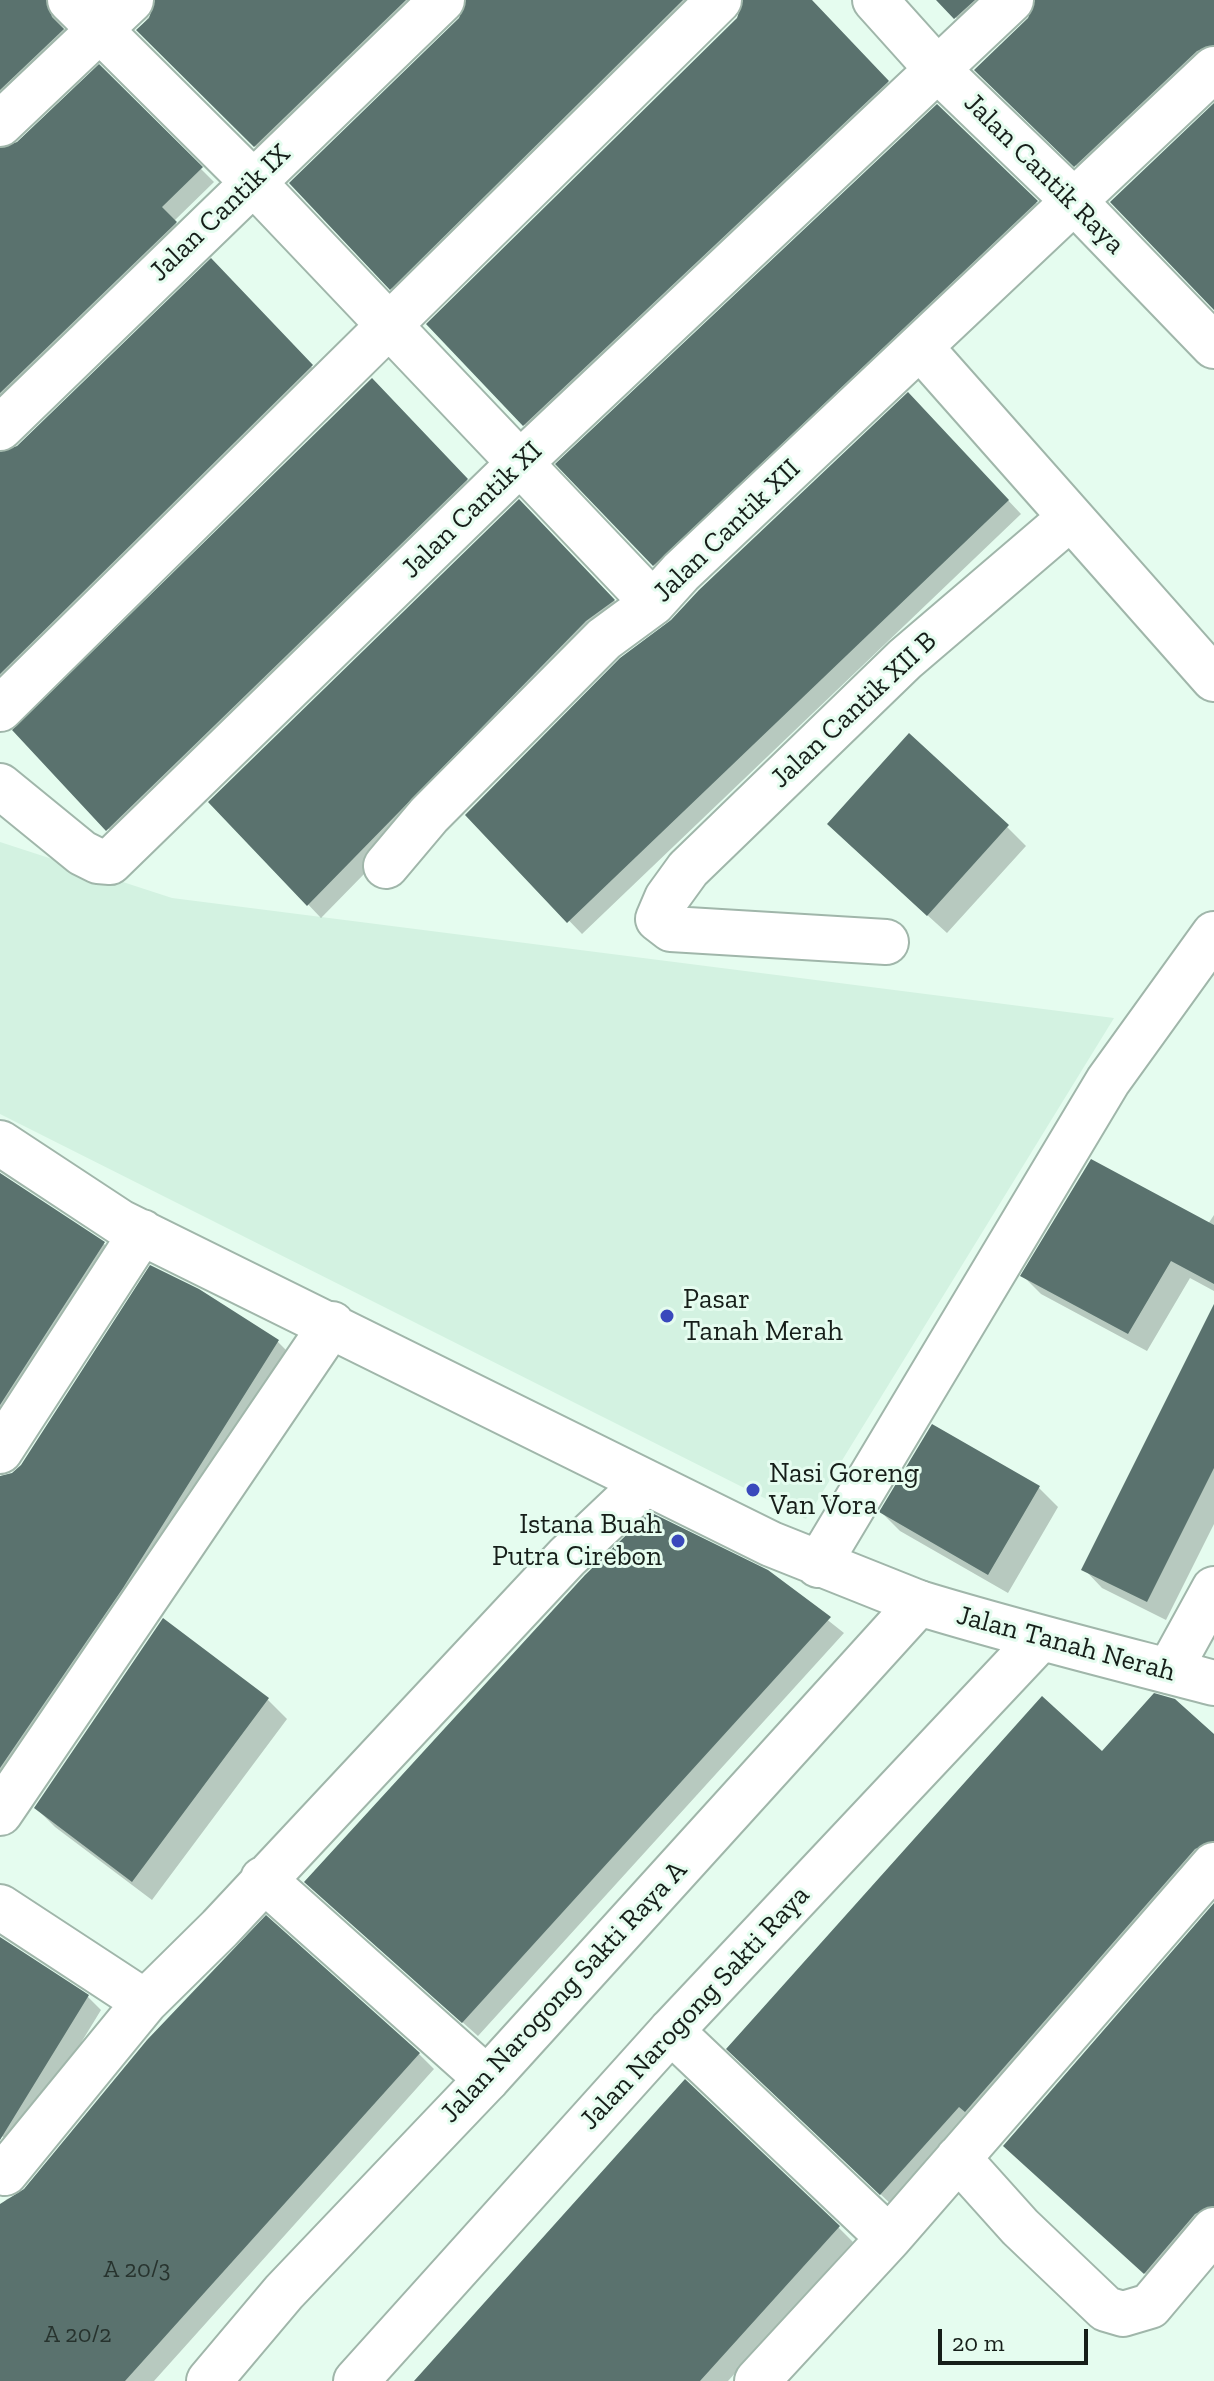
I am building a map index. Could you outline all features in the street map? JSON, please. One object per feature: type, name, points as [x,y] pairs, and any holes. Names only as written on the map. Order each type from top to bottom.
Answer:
[{"type":"street","points":[[0,124],[85,15],[131,0]]},
{"type":"street","name":"Jalan Cantik IX","points":[[0,428],[442,0]]},
{"type":"street","points":[[0,709],[719,0]]},
{"type":"street","name":"Jalan Cantik Raya","points":[[875,0],[937,69],[1211,336]]},
{"type":"street","name":"Jalan Cantik XI","points":[[0,786],[82,853],[98,861],[110,862],[521,462],[1011,0]]},
{"type":"street","points":[[85,15],[252,181],[653,603]]},
{"type":"street","name":"Jalan Cantik XII","points":[[386,866],[429,815],[604,639],[653,603],[681,572],[1214,69]]},
{"type":"street","points":[[921,348],[1214,679]]},
{"type":"street","name":"Jalan Cantik XII B","points":[[886,942],[671,929],[658,919],[667,898],[688,869],[905,659],[1070,518]]},
{"type":"street","points":[[818,1565],[1108,1081],[1214,934]]},
{"type":"street","name":"Jalan Tanah Nerah","points":[[0,1143],[142,1232],[332,1324],[645,1483],[818,1565],[919,1603],[1039,1640],[1087,1648],[1214,1683]]},
{"type":"street","points":[[0,1451],[142,1232]]},
{"type":"street","points":[[0,1813],[332,1324]]},
{"type":"street","points":[[2,2174],[145,2002],[567,1557],[645,1483]]},
{"type":"street","points":[[1169,1671],[1214,1589]]},
{"type":"street","name":"Jalan Narogong Sakti Raya A","points":[[209,2381],[284,2292],[487,2079],[919,1603]]},
{"type":"street","name":"Jalan Narogong Sakti Raya","points":[[356,2381],[671,2031],[1039,1640]]},
{"type":"street","points":[[757,2381],[889,2238],[1214,1865]]},
{"type":"street","points":[[263,1879],[487,2079]]},
{"type":"street","points":[[0,1907],[145,2002]]},
{"type":"street","points":[[671,2031],[889,2238]]},
{"type":"street","points":[[958,2158],[1020,2227],[1106,2309],[1123,2314],[1150,2306],[1214,2230]]},
{"type":"shaded area","name":"Pasar Tanah Merah","points":[[0,842],[172,898],[1114,1018],[806,1519],[0,1114]]},
{"type":"building","points":[[0,0],[46,0],[52,17],[64,29],[0,90]]},
{"type":"building","points":[[155,0],[406,0],[254,147],[136,30],[149,18]]},
{"type":"building","points":[[466,0],[683,0],[390,290],[289,183],[459,18]]},
{"type":"building","points":[[743,0],[812,0],[889,81],[523,426],[426,324],[737,18]]},
{"type":"building","points":[[936,0],[975,0],[954,19]]},
{"type":"building","points":[[1035,0],[1214,0],[1214,45],[1197,51],[1074,167],[974,70],[1028,18]]},
{"type":"building","points":[[99,64],[203,167],[162,207],[177,222],[0,393],[0,148],[17,142]]},
{"type":"building","points":[[1214,103],[1214,310],[1110,202]]},
{"type":"building","points":[[937,104],[1038,201],[653,566],[555,464]]},
{"type":"building","points":[[211,258],[313,365],[0,674],[0,452],[17,446]]},
{"type":"building","points":[[372,378],[468,479],[106,831],[12,730]]},
{"type":"building","points":[[908,392],[1009,500],[567,923],[465,815],[620,658],[671,620]]},
{"type":"building","points":[[519,499],[615,600],[586,621],[307,906],[208,802]]},
{"type":"building","points":[[909,733],[1009,825],[927,916],[827,824]]},
{"type":"building","points":[[1091,1159],[1214,1225],[1214,1284],[1171,1261],[1128,1334],[1020,1276]]},
{"type":"building","points":[[0,1173],[105,1242],[0,1405]]},
{"type":"building","points":[[150,1265],[199,1289],[279,1340],[123,1588],[0,1768],[0,1476],[12,1473],[21,1465]]},
{"type":"building","points":[[1214,1304],[1214,1468],[1147,1602],[1081,1570]]},
{"type":"building","points":[[932,1424],[1040,1486],[988,1575],[879,1512]]},
{"type":"building","points":[[650,1512],[768,1570],[831,1617],[462,2023],[304,1882],[585,1575]]},
{"type":"building","points":[[163,1618],[269,1698],[132,1882],[34,1808]]},
{"type":"building","points":[[1154,1693],[1175,1699],[1214,1734],[1214,1841],[1195,1849],[965,2112],[959,2107],[880,2195],[726,2049],[1042,1696],[1102,1751]]},
{"type":"building","points":[[1214,1903],[1214,2206],[1195,2214],[1144,2274],[1003,2146]]},
{"type":"building","points":[[266,1915],[420,2053],[125,2381],[0,2381],[0,2204],[24,2189],[147,2040]]},
{"type":"building","points":[[0,1937],[89,1995],[0,2140]]},
{"type":"building","points":[[685,2079],[840,2226],[700,2381],[414,2381]]},
{"type":"place","name":"Pasar Tanah Merah","points":[[667,1316]]},
{"type":"place","name":"Nasi Goreng Van Vora","points":[[753,1490]]},
{"type":"place","name":"Istana Buah Putra Cirebon","points":[[678,1541]]}]
